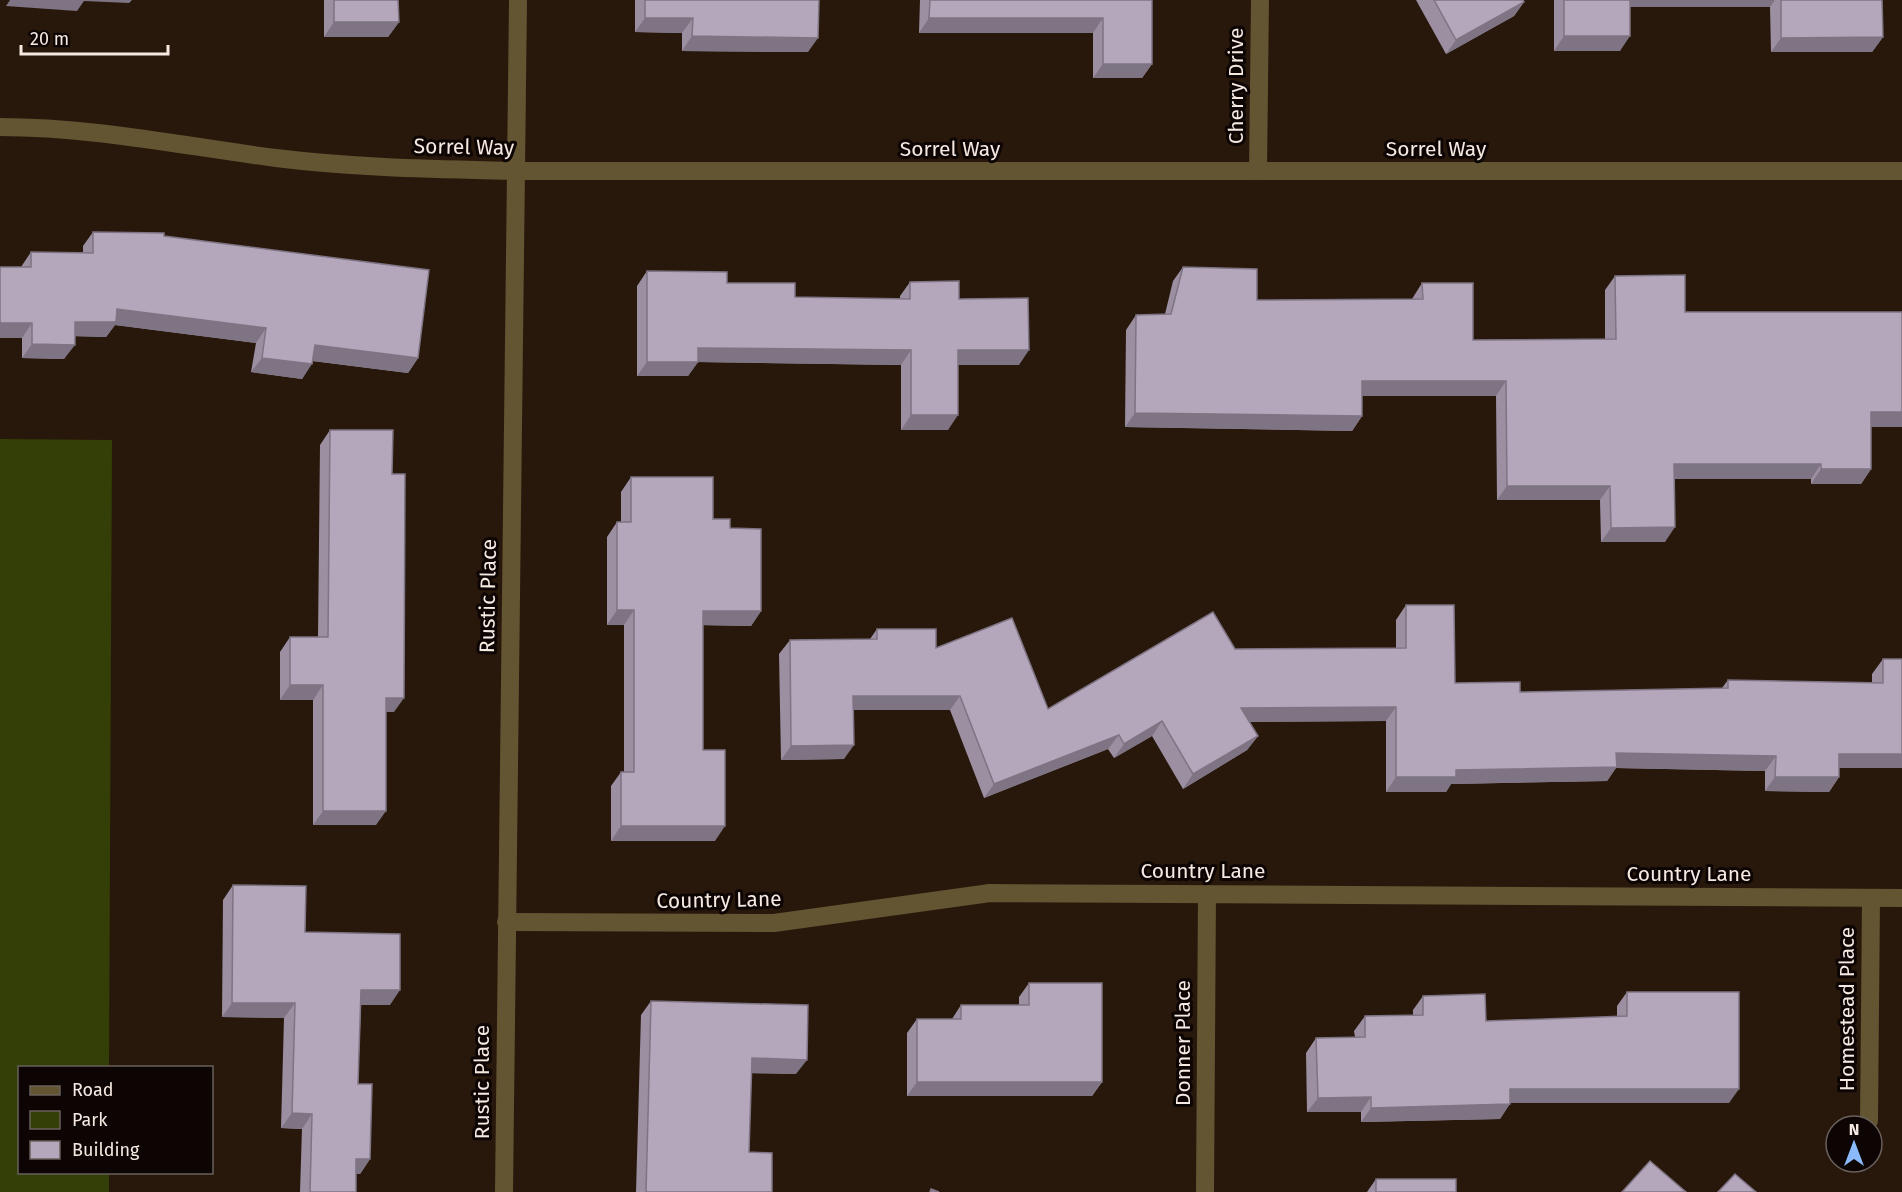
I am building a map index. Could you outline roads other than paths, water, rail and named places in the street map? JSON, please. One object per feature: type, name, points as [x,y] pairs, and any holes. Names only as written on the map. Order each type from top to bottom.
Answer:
[{"type":"street","name":"Rustic Place","points":[[504,1192],[518,0]]},
{"type":"street","name":"Cherry Drive","points":[[1258,171],[1260,0]]},
{"type":"street","name":"Sorrel Way","points":[[0,127],[63,127],[102,131],[334,164],[517,171],[1902,171]]},
{"type":"street","name":"Country Lane","points":[[506,922],[774,923],[990,893],[1902,898]]},
{"type":"street","name":"Donner Place","points":[[1205,1192],[1207,894]]},
{"type":"street","name":"Homestead Place","points":[[1869,1114],[1871,898]]}]
